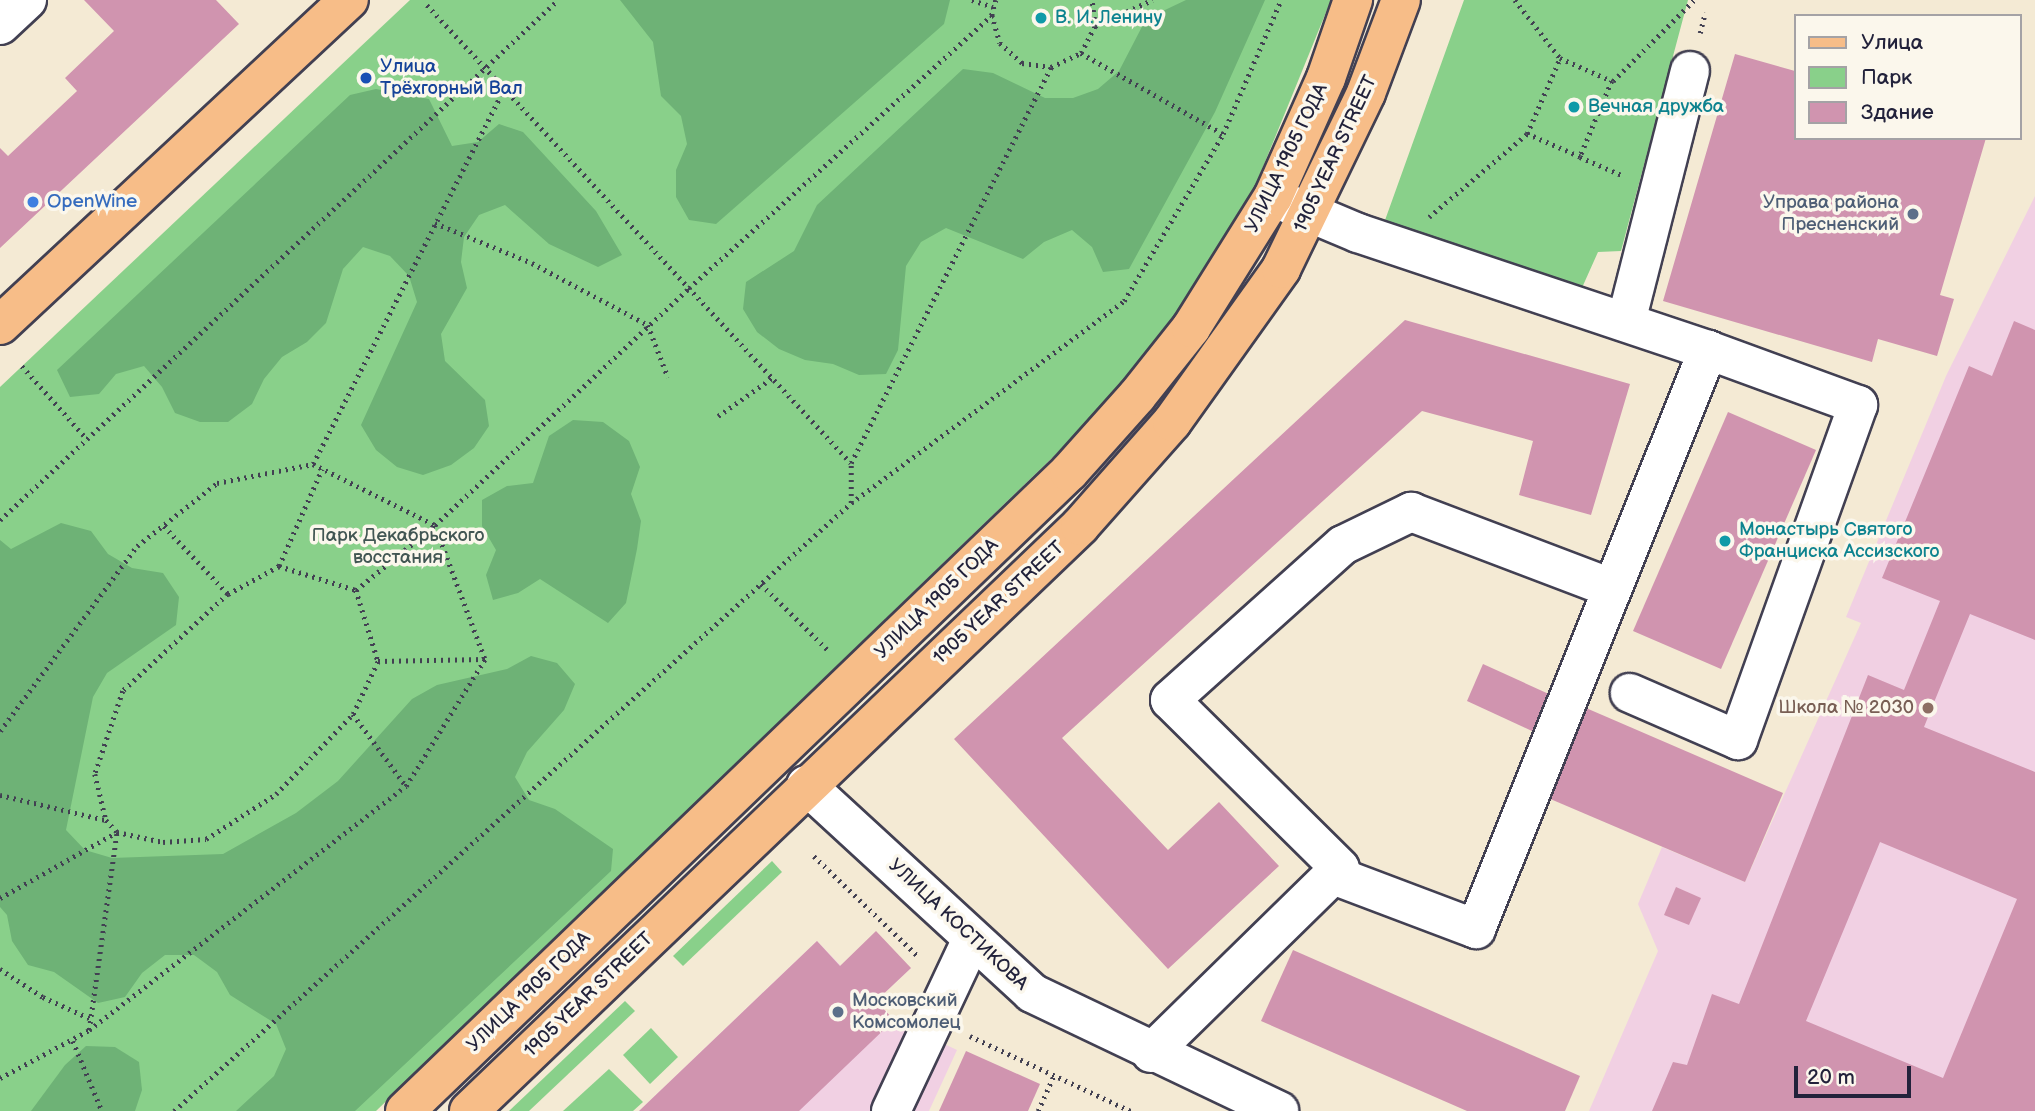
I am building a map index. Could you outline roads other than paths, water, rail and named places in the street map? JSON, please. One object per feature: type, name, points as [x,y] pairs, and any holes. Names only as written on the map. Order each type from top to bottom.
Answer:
[{"type":"main road","name":"УЛИЦА 1905 ГОДА","points":[[405,1111],[1069,472],[1191,328],[1273,197],[1326,78],[1353,0]]},
{"type":"main road","name":"1905 YEAR STREET","points":[[469,1111],[1099,505],[1227,350],[1311,213],[1366,93],[1401,0]]},
{"type":"main road","points":[[0,325],[336,4]]},
{"type":"street","points":[[0,25],[27,0]]},
{"type":"street","points":[[1626,322],[1690,71]]},
{"type":"street","points":[[1273,197],[1395,245],[1708,350],[1858,405],[1738,740],[1630,693]]},
{"type":"street","points":[[1333,875],[1476,929],[1708,350]]},
{"type":"street","points":[[1151,1053],[1340,868],[1170,700],[1343,545],[1411,512],[1611,588]]},
{"type":"street","name":"УЛИЦА КОСТИКОВА","points":[[806,785],[1032,993],[1151,1053],[1279,1111]]},
{"type":"street","points":[[891,1111],[972,939]]},
{"type":"place","name":"В. И. Ленину","points":[[1041,18]]},
{"type":"place","name":"Улица Трёхгорный Вал","points":[[366,78]]},
{"type":"place","name":"Вечная дружба","points":[[1574,107]]},
{"type":"place","name":"OpenWine","points":[[33,202]]},
{"type":"place","name":"Управа района Пресненский","points":[[1913,214]]},
{"type":"place","name":"Монастырь Святого Франциска Ассизского","points":[[1725,541]]},
{"type":"place","name":"Школа № 2030","points":[[1928,708]]},
{"type":"place","name":"Московский Комсомолец","points":[[838,1012]]},
{"type":"park label","name":"Парк Декабрьского восстания","points":[[398,547]]}]
